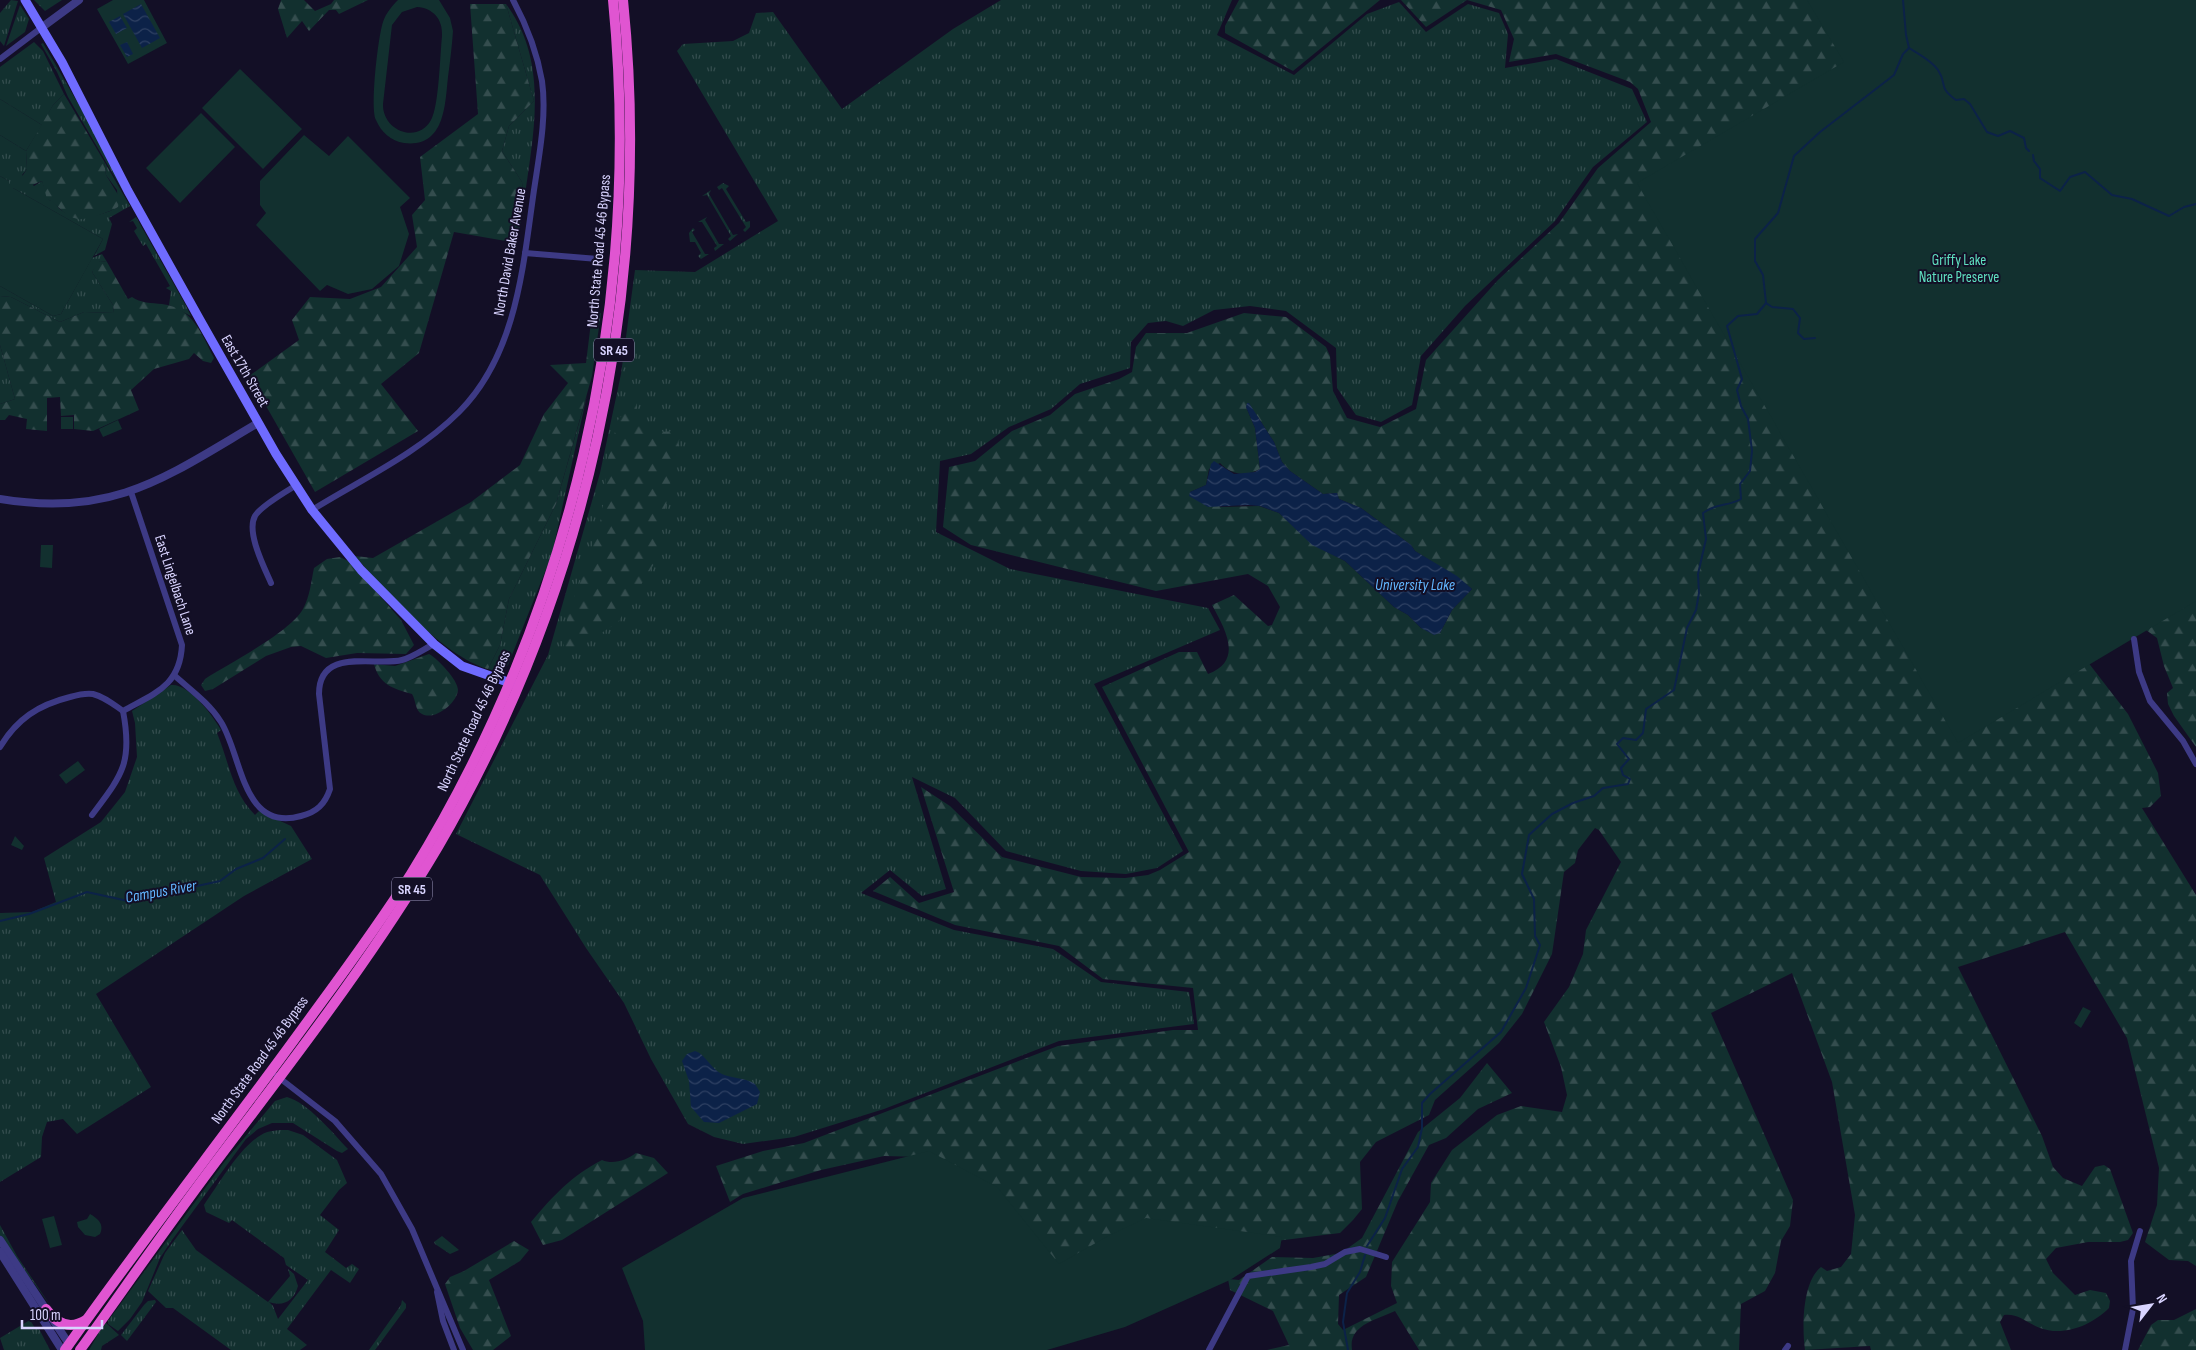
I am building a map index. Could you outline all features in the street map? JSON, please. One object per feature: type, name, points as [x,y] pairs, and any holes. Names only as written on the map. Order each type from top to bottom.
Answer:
[{"type":"highway","name":"North State Road 45 46 Bypass","points":[[614,0],[620,126],[620,262]]},
{"type":"highway","name":"North State Road 45 46 Bypass","points":[[65,1348],[369,936],[418,861],[463,782],[514,685],[548,584],[581,467],[604,357],[620,262],[630,143],[628,58],[623,0]]},
{"type":"highway","name":"SR 45","points":[[281,1078],[366,961],[433,855],[480,768],[514,685]]},
{"type":"highway","name":"North State Road 45 46 Bypass","points":[[80,1350],[203,1179],[281,1078]]},
{"type":"highway","points":[[46,1309],[58,1321],[68,1326],[80,1323],[90,1316]]},
{"type":"main road","name":"East 17th Street","points":[[25,0],[62,62],[128,191],[258,423],[295,486],[312,510],[361,570],[434,644],[462,666],[514,685]]},
{"type":"street","points":[[0,60],[79,0]]},
{"type":"street","name":"North David Baker Avenue","points":[[312,510],[421,443],[462,409],[479,385],[504,341],[514,312],[525,253],[539,154],[542,83],[530,33],[513,0]]},
{"type":"street","points":[[525,253],[598,259]]},
{"type":"street","points":[[0,499],[57,505],[96,500],[131,492],[179,470],[258,423]]},
{"type":"street","points":[[271,582],[257,550],[253,523],[255,515],[295,486]]},
{"type":"street","name":"East Lingelbach Lane","points":[[131,492],[182,645],[181,660],[175,676]]},
{"type":"street","points":[[2134,638],[2139,672],[2150,701],[2183,741],[2196,764]]},
{"type":"street","points":[[123,711],[160,690],[175,676],[203,699],[223,724],[246,791],[260,807],[282,819],[311,813],[327,799],[330,776],[319,694],[319,686],[324,677],[338,665],[362,660],[403,660],[434,644]]},
{"type":"street","points":[[0,747],[18,722],[30,712],[60,699],[90,694],[108,700],[123,711],[128,734],[126,758],[119,779],[92,816]]},
{"type":"street","points":[[271,1071],[335,1121],[381,1174],[409,1223],[463,1350]]},
{"type":"street","points":[[2125,1350],[2133,1309],[2131,1261],[2140,1231]]},
{"type":"street","points":[[0,1240],[46,1309],[65,1348]]},
{"type":"street","points":[[1209,1350],[1248,1276],[1325,1264],[1345,1252],[1360,1249],[1386,1257]]},
{"type":"street","points":[[0,1252],[65,1348]]},
{"type":"street","points":[[437,1291],[440,1312],[454,1350]]},
{"type":"green space","points":[[11,0],[18,1],[4,46],[0,41],[0,13]]},
{"type":"green space","points":[[34,0],[62,0],[45,11]]},
{"type":"green space","points":[[113,0],[144,0],[167,43],[128,64],[97,9]]},
{"type":"green space","points":[[281,0],[304,0],[315,11],[331,4],[334,0],[368,0],[339,14],[336,10],[329,10],[309,31],[302,21],[287,38],[278,9]]},
{"type":"green space","points":[[398,0],[439,0],[450,18],[453,31],[444,112],[435,132],[428,139],[418,143],[404,143],[391,138],[381,128],[374,113],[375,72],[381,30],[389,10]],"holes":[[[417,7],[423,8],[436,16],[442,30],[436,104],[431,120],[425,128],[409,133],[401,131],[388,121],[384,113],[383,104],[392,25],[402,12]]]},
{"type":"green space","points":[[1001,0],[1232,0],[1217,35],[1294,75],[1367,14],[1399,2],[1426,32],[1468,4],[1499,13],[1508,34],[1505,68],[1556,59],[1632,89],[1647,122],[1593,167],[1555,221],[1465,306],[1421,356],[1412,405],[1381,422],[1356,415],[1337,388],[1336,348],[1286,311],[1250,306],[1214,310],[1183,326],[1166,321],[1148,323],[1131,342],[1130,368],[1080,384],[1051,409],[1009,427],[971,454],[940,461],[936,532],[1010,569],[1208,608],[1220,630],[1094,684],[1183,851],[1157,868],[1126,874],[1081,871],[1006,851],[955,798],[912,777],[946,889],[922,896],[890,870],[861,893],[954,930],[1053,949],[1101,982],[1189,992],[1194,1024],[1059,1041],[884,1109],[794,1137],[743,1144],[714,1137],[688,1124],[651,1059],[624,1003],[586,948],[540,875],[456,834],[548,655],[600,473],[621,374],[635,270],[695,272],[778,221],[677,51],[683,44],[733,41],[749,33],[756,13],[773,12],[842,109],[953,29]]},
{"type":"green space","points":[[1239,0],[1380,0],[1293,71],[1225,33],[1225,26]]},
{"type":"green space","points":[[1401,0],[1467,0],[1426,27]]},
{"type":"green space","points":[[1467,0],[2196,0],[2196,747],[2174,716],[2168,704],[2167,693],[2173,688],[2164,666],[2157,638],[2131,619],[2077,648],[2128,714],[2158,773],[2161,796],[2150,807],[2142,808],[2196,895],[2196,1266],[2188,1261],[2169,1260],[2145,1242],[2157,1205],[2159,1168],[2127,1038],[2065,932],[1958,967],[2042,1136],[2053,1167],[2063,1178],[2082,1186],[2095,1167],[2104,1165],[2110,1169],[2133,1233],[2128,1240],[2120,1242],[2088,1242],[2056,1248],[2046,1259],[2053,1273],[2075,1295],[2090,1290],[2106,1293],[2110,1301],[2109,1308],[2102,1314],[2077,1328],[2059,1331],[2049,1330],[2040,1328],[2014,1315],[2004,1315],[2000,1322],[2011,1350],[1871,1350],[1870,1346],[1805,1350],[1804,1318],[1810,1283],[1821,1267],[1827,1271],[1841,1267],[1851,1254],[1855,1215],[1832,1082],[1792,973],[1711,1013],[1793,1200],[1790,1226],[1781,1241],[1775,1273],[1765,1291],[1741,1304],[1739,1350],[1419,1350],[1395,1311],[1365,1324],[1359,1329],[1354,1335],[1352,1350],[1267,1350],[1289,1345],[1273,1311],[1230,1290],[1228,1279],[1239,1280],[1272,1257],[1313,1258],[1341,1253],[1362,1238],[1418,1132],[1460,1098],[1487,1063],[1512,1093],[1478,1109],[1446,1138],[1429,1145],[1398,1201],[1366,1277],[1339,1295],[1338,1324],[1343,1330],[1397,1303],[1391,1286],[1392,1262],[1430,1202],[1431,1183],[1452,1150],[1497,1115],[1521,1106],[1562,1112],[1567,1095],[1561,1067],[1544,1022],[1569,987],[1583,954],[1586,930],[1621,862],[1599,830],[1595,828],[1578,850],[1575,863],[1564,872],[1552,954],[1522,1014],[1499,1043],[1435,1100],[1429,1115],[1376,1142],[1360,1162],[1362,1209],[1340,1233],[1056,1268],[924,1157],[884,1156],[821,1170],[743,1194],[730,1202],[716,1166],[763,1151],[804,1143],[1058,1046],[1173,1030],[1198,1030],[1193,988],[1103,979],[1059,946],[955,925],[873,891],[890,877],[919,903],[954,892],[921,787],[950,806],[1002,857],[1081,877],[1125,878],[1148,875],[1160,870],[1189,852],[1102,687],[1179,652],[1197,652],[1208,674],[1219,668],[1226,661],[1229,653],[1226,634],[1212,605],[1234,595],[1268,626],[1272,625],[1280,607],[1268,586],[1248,574],[1156,591],[971,545],[943,527],[949,467],[975,461],[1012,431],[1050,415],[1075,394],[1119,379],[1132,372],[1136,347],[1146,333],[1187,333],[1244,313],[1286,317],[1326,347],[1330,356],[1333,391],[1347,418],[1380,427],[1416,409],[1426,360],[1498,280],[1559,223],[1598,168],[1651,122],[1638,89],[1630,82],[1556,54],[1509,62],[1514,39],[1501,10]],"holes":[[[1246,407],[1258,417],[1274,442],[1282,462],[1290,471],[1323,494],[1337,493],[1339,499],[1361,508],[1411,545],[1415,551],[1457,577],[1472,589],[1452,610],[1440,633],[1421,628],[1408,615],[1394,607],[1345,561],[1312,544],[1279,513],[1259,506],[1221,507],[1190,492],[1206,485],[1209,469],[1220,463],[1229,470],[1239,474],[1255,472],[1260,469],[1255,428]]]},
{"type":"green space","name":"Griffy Lake Nature Preserve","points":[[1807,0],[2196,0],[2196,601],[1958,743],[1637,183],[1844,62]]},
{"type":"green space","points":[[470,4],[506,4],[534,101],[509,126],[502,151],[522,182],[524,202],[517,243],[454,232],[419,353],[381,384],[418,431],[315,492],[249,376],[299,340],[292,320],[310,297],[350,299],[381,287],[417,247],[412,215],[425,200],[420,157],[478,114]]},
{"type":"green space","points":[[506,4],[520,27],[529,50],[533,75],[535,100],[534,125],[524,202],[522,182],[502,151],[509,126],[534,101]]},
{"type":"green space","points":[[20,5],[29,19],[25,32],[6,46]]},
{"type":"green space","points":[[34,42],[43,51],[64,94],[53,105],[42,125],[0,99],[0,67]]},
{"type":"green space","points":[[43,43],[83,112],[134,210],[68,97],[57,72],[41,44]]},
{"type":"green space","points":[[240,69],[302,129],[263,169],[202,108]]},
{"type":"green space","points":[[64,94],[104,161],[106,175],[120,198],[118,207],[89,218],[77,219],[71,217],[47,199],[42,181],[30,186],[21,178],[27,169],[26,151],[53,105]]},
{"type":"green space","points":[[0,99],[42,125],[26,151],[0,135]]},
{"type":"green space","points":[[201,113],[235,147],[180,203],[146,168]]},
{"type":"green space","points":[[0,135],[26,151],[27,169],[22,175],[34,186],[42,181],[49,200],[67,214],[74,216],[90,217],[118,207],[117,190],[106,175],[104,161],[130,206],[109,218],[112,224],[105,250],[94,256],[103,239],[13,188],[9,188],[9,181],[0,176]]},
{"type":"green space","points":[[304,135],[329,156],[348,136],[410,198],[400,207],[409,234],[399,266],[372,289],[348,294],[327,285],[320,291],[256,225],[266,213],[260,205],[260,181]]},
{"type":"green space","points":[[0,176],[9,181],[9,188],[13,188],[103,239],[61,314],[53,316],[0,286]]},
{"type":"green space","points":[[723,183],[729,186],[726,189],[746,222],[750,221],[750,227],[745,232],[743,230],[746,227],[722,188],[719,190],[717,187]]},
{"type":"green space","points":[[711,190],[709,194],[733,235],[738,234],[730,241],[728,239],[731,236],[707,195],[702,196]]},
{"type":"green space","points":[[136,217],[191,316],[169,305],[171,291],[166,288],[170,286],[146,244],[143,246],[134,231],[137,228],[133,221],[129,222]]},
{"type":"green space","points":[[707,217],[705,220],[719,244],[724,244],[715,251],[714,248],[717,246],[702,222],[698,222]]},
{"type":"green space","points":[[693,228],[695,230],[692,232],[705,254],[709,254],[701,259],[698,256],[701,253],[695,242],[690,242],[689,233]]},
{"type":"green space","points":[[102,254],[107,262],[100,261],[92,272],[113,305],[114,313],[84,312],[60,322],[11,297],[0,296],[0,286],[53,316],[61,314],[92,258]]},
{"type":"green space","points":[[100,261],[107,262],[128,299],[132,297],[142,302],[173,306],[189,316],[200,331],[214,358],[211,363],[203,361],[194,353],[189,359],[154,369],[131,390],[139,410],[93,431],[74,429],[74,415],[61,416],[60,397],[47,398],[47,431],[26,429],[27,419],[9,415],[5,420],[0,420],[0,404],[15,399],[0,345],[0,296],[11,297],[60,322],[84,312],[114,313],[113,305],[92,272]]},
{"type":"green space","points":[[601,313],[592,376],[556,504],[509,599],[500,645],[488,669],[471,662],[435,637],[399,604],[355,556],[373,558],[471,502],[520,465],[544,414],[568,383],[550,365],[586,363],[592,314]]},
{"type":"green space","points":[[0,345],[15,399],[0,404]]},
{"type":"green space","points":[[587,395],[552,554],[508,665],[500,672],[488,669],[500,645],[509,599],[556,504]]},
{"type":"green space","points":[[637,398],[639,422],[644,429],[655,432],[681,431],[654,564],[618,622],[562,659],[568,612],[588,562],[602,515],[608,459],[618,420]]},
{"type":"green space","points":[[61,417],[73,417],[73,429],[61,429]]},
{"type":"green space","points":[[118,420],[122,429],[103,437],[99,429]]},
{"type":"green space","points":[[41,545],[53,545],[52,568],[40,567]]},
{"type":"green space","points":[[340,557],[350,562],[401,620],[414,645],[406,654],[357,653],[326,658],[301,646],[291,647],[266,656],[213,689],[205,691],[201,685],[205,679],[272,637],[296,618],[303,609],[307,599],[314,568],[327,559]]},
{"type":"green space","points":[[429,654],[447,670],[455,681],[458,690],[450,705],[439,713],[427,716],[420,713],[412,694],[393,688],[383,681],[376,671],[374,664],[395,666]]},
{"type":"green space","points":[[171,685],[185,689],[200,701],[221,730],[217,733],[236,787],[247,806],[255,815],[259,811],[291,826],[312,859],[244,896],[96,994],[151,1087],[77,1134],[63,1119],[47,1122],[42,1137],[41,1157],[0,1182],[0,913],[32,912],[56,902],[44,858],[101,822],[125,792],[137,757],[135,723],[132,711]]},
{"type":"green space","points":[[78,761],[85,770],[66,784],[59,775]]},
{"type":"green space","points":[[15,836],[24,846],[22,850],[11,845]]},
{"type":"green space","points":[[2083,1007],[2091,1011],[2081,1028],[2074,1023]]},
{"type":"green space","points":[[287,1097],[303,1105],[348,1149],[342,1153],[337,1151],[293,1123],[272,1123],[258,1129],[246,1139],[172,1240],[160,1258],[142,1302],[130,1319],[118,1331],[108,1324],[108,1321],[225,1161],[275,1101]]},
{"type":"green space","points":[[288,1130],[303,1135],[337,1160],[347,1183],[339,1190],[320,1215],[339,1230],[325,1252],[346,1268],[352,1264],[359,1269],[350,1283],[331,1270],[287,1329],[307,1345],[300,1350],[231,1350],[173,1308],[166,1308],[148,1291],[165,1253],[182,1230],[196,1250],[268,1302],[290,1276],[288,1269],[294,1274],[298,1286],[294,1296],[287,1302],[279,1304],[269,1302],[273,1306],[278,1319],[308,1280],[286,1265],[284,1258],[232,1220],[229,1223],[206,1212],[204,1205],[245,1148],[267,1132]]},
{"type":"green space","points":[[929,1151],[997,1187],[1059,1264],[1108,1236],[1146,1218],[1282,1237],[1280,1248],[1230,1280],[1125,1327],[1047,1350],[645,1350],[643,1321],[622,1268],[743,1198]]},
{"type":"green space","points":[[636,1153],[654,1158],[668,1173],[562,1240],[543,1245],[531,1222],[555,1195],[581,1173],[602,1160],[620,1161]]},
{"type":"green space","points":[[90,1214],[98,1219],[102,1227],[100,1234],[95,1237],[85,1235],[78,1227],[77,1222],[87,1219]]},
{"type":"green space","points":[[54,1216],[62,1245],[50,1248],[42,1219]]},
{"type":"green space","points":[[0,1225],[17,1256],[52,1308],[0,1236]]},
{"type":"green space","points":[[442,1236],[459,1250],[450,1254],[435,1244],[434,1242]]},
{"type":"green space","points":[[514,1241],[529,1250],[520,1261],[489,1280],[511,1336],[493,1350],[473,1350],[460,1328],[445,1284],[450,1277],[464,1271]]},
{"type":"green space","points":[[155,1300],[156,1302],[127,1341],[121,1335],[144,1305],[148,1301]]},
{"type":"green space","points":[[402,1300],[406,1304],[406,1308],[375,1350],[369,1350],[401,1305]]},
{"type":"green space","points":[[2196,1309],[2196,1350],[2138,1350],[2151,1325],[2158,1320],[2174,1320]]},
{"type":"green space","points":[[30,1320],[35,1328],[38,1327],[50,1350],[4,1350],[0,1338]]},
{"type":"green space","points":[[105,1322],[119,1335],[102,1346],[101,1350],[89,1350]]},
{"type":"water","points":[[141,4],[160,38],[142,48],[123,14]]},
{"type":"water","points":[[120,16],[127,28],[116,34],[109,22]]},
{"type":"water","points":[[127,42],[133,54],[127,57],[120,45]]},
{"type":"water","name":"University Lake","points":[[1247,403],[1249,403],[1274,442],[1282,462],[1290,471],[1323,494],[1337,493],[1339,499],[1361,508],[1411,545],[1415,551],[1457,576],[1472,589],[1452,610],[1440,633],[1434,635],[1421,628],[1408,615],[1394,607],[1345,561],[1312,545],[1279,513],[1260,506],[1208,507],[1189,496],[1190,492],[1206,485],[1211,464],[1214,461],[1234,474],[1255,472],[1260,469],[1255,428],[1246,407]]},
{"type":"water","points":[[695,1051],[702,1055],[720,1073],[755,1084],[760,1092],[757,1104],[719,1123],[704,1122],[691,1107],[689,1081],[682,1061],[687,1054]]},
{"type":"waterway","points":[[1903,0],[1909,48],[1935,67],[1941,75],[1945,88],[1950,95],[1956,100],[1964,99],[1970,104],[1987,132],[1998,136],[2010,131],[2024,138],[2026,148],[2029,151]]},
{"type":"waterway","points":[[1367,1246],[1385,1218],[1402,1169],[1418,1147],[1422,1128],[1422,1103],[1501,1032],[1526,988],[1540,945],[1535,936],[1534,899],[1522,874],[1529,835],[1552,814],[1573,803],[1594,796],[1603,788],[1628,784],[1630,779],[1623,775],[1621,768],[1629,759],[1617,744],[1623,738],[1636,740],[1643,733],[1646,709],[1674,690],[1687,628],[1696,610],[1699,593],[1698,574],[1706,539],[1703,513],[1714,507],[1741,499],[1740,484],[1750,471],[1752,451],[1748,419],[1741,406],[1737,390],[1742,379],[1727,326],[1738,316],[1757,314],[1766,303],[1763,275],[1755,261],[1755,239],[1778,213],[1794,156],[1820,132],[1894,75],[1903,54],[1909,48]]},
{"type":"waterway","points":[[2033,155],[2034,161],[2040,169],[2040,178],[2060,191],[2070,177],[2085,172],[2112,195],[2132,199],[2169,216],[2184,207],[2196,204]]},
{"type":"waterway","points":[[1766,303],[1772,307],[1793,309],[1800,318],[1798,333],[1804,339],[1815,338]]},
{"type":"waterway","name":"Campus River","points":[[0,921],[29,914],[87,892],[128,901],[220,881],[236,869],[263,858],[285,839]]},
{"type":"waterway","points":[[1348,1350],[1343,1322],[1347,1293],[1360,1272],[1365,1255]]}]
